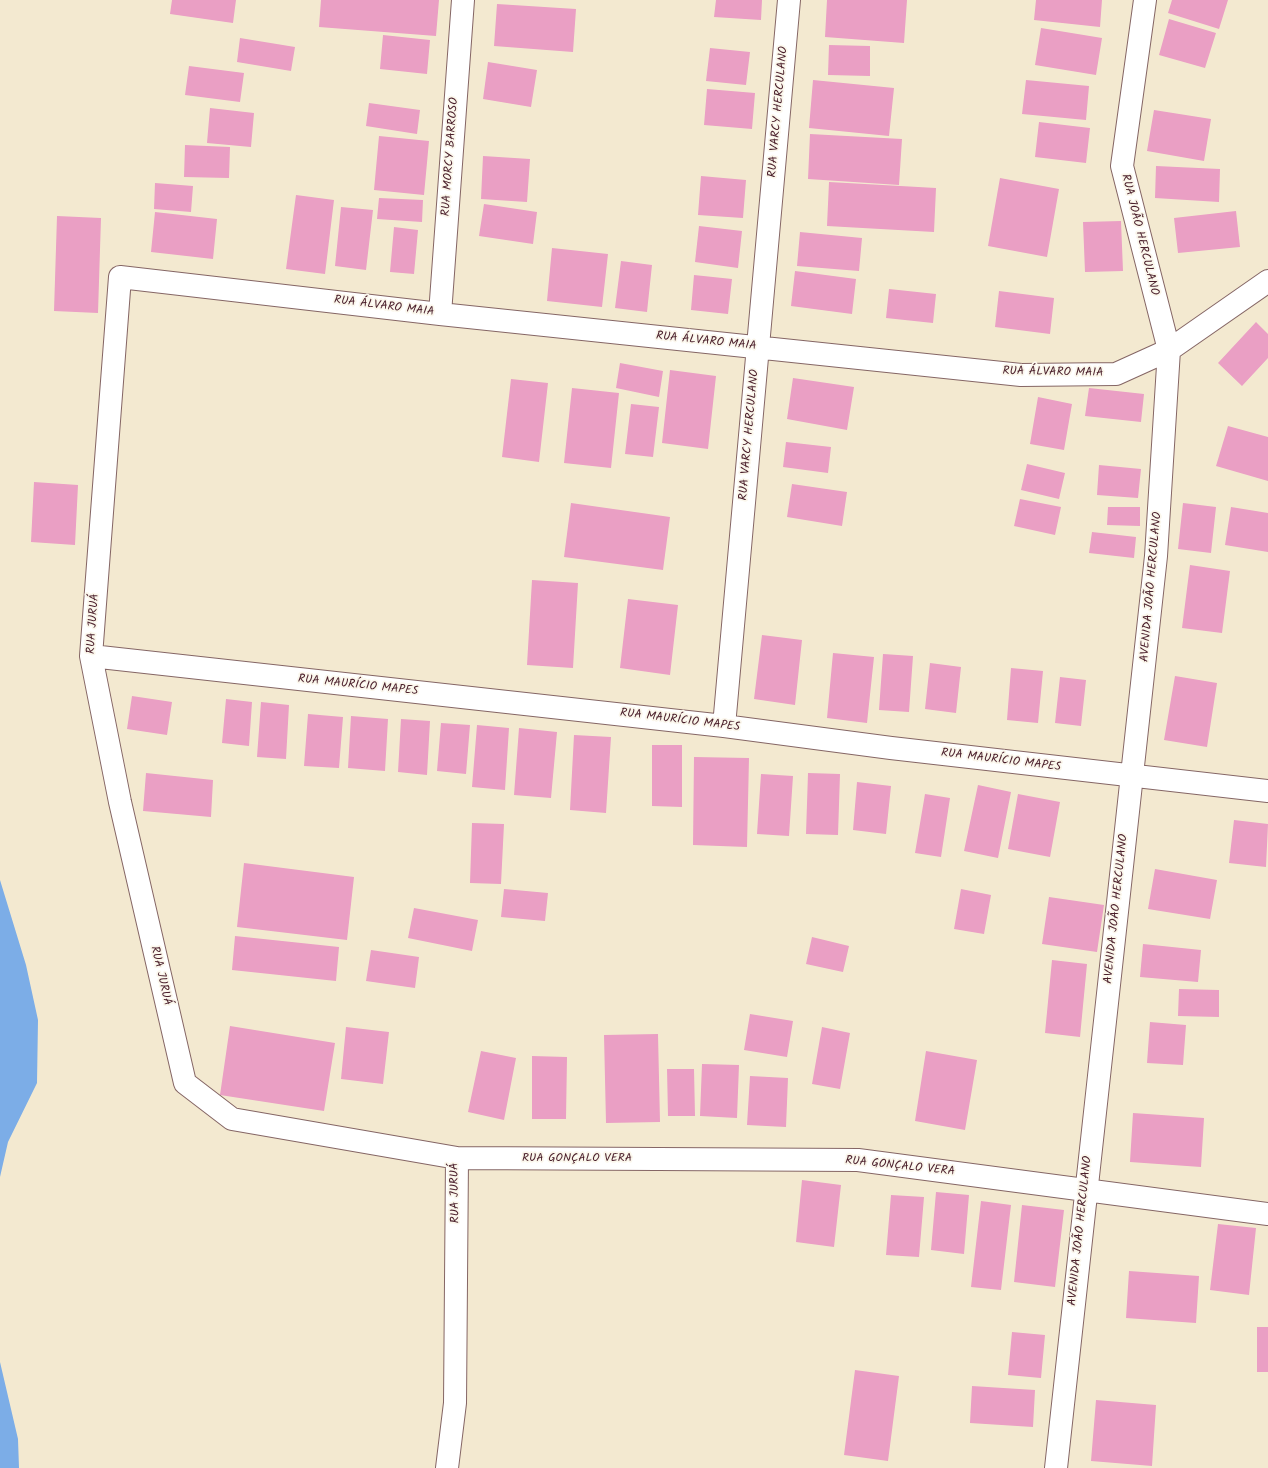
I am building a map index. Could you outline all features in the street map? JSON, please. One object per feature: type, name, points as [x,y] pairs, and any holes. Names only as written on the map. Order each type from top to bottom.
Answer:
[{"type":"street","name":"RUA MORCY BARROSO","points":[[440,314],[463,0]]},
{"type":"street","name":"RUA VARCY HERCULANO","points":[[724,726],[789,0]]},
{"type":"street","name":"RUA JOÃO HERCULANO","points":[[1145,0],[1122,166],[1169,350]]},
{"type":"street","name":"RUA ÁLVARO MAIA","points":[[120,277],[440,314],[1021,375],[1116,374],[1169,350],[1268,281]]},
{"type":"street","name":"RUA JURUÁ","points":[[120,277],[91,656],[120,802],[185,1083],[232,1119],[458,1158],[455,1403],[447,1468]]},
{"type":"street","name":"AVENIDA JOÃO HERCULANO","points":[[1056,1468],[1156,556],[1169,350]]},
{"type":"street","name":"RUA MAURÍCIO MAPES","points":[[91,656],[724,726],[891,748],[1268,791]]},
{"type":"street","name":"RUA GONÇALO VERA","points":[[458,1158],[858,1160],[1268,1214]]},
{"type":"water","points":[[0,880],[26,965],[38,1020],[37,1083],[8,1142],[0,1177]]},
{"type":"water","points":[[0,1362],[18,1439],[19,1468],[0,1468]]},
{"type":"building","points":[[172,0],[236,0],[233,23],[170,14]]},
{"type":"building","points":[[321,0],[439,0],[436,36],[319,27]]},
{"type":"building","points":[[716,0],[762,0],[761,20],[714,17]]},
{"type":"building","points":[[827,0],[907,0],[904,43],[825,37]]},
{"type":"building","points":[[1036,0],[1102,0],[1100,27],[1034,20]]},
{"type":"building","points":[[1172,0],[1228,0],[1219,29],[1168,13]]},
{"type":"building","points":[[497,4],[576,9],[573,52],[494,46]]},
{"type":"building","points":[[1169,19],[1216,33],[1205,68],[1159,55]]},
{"type":"building","points":[[1041,28],[1102,38],[1096,75],[1035,65]]},
{"type":"building","points":[[383,35],[430,40],[427,74],[380,69]]},
{"type":"building","points":[[240,38],[295,47],[291,71],[237,62]]},
{"type":"building","points":[[829,45],[870,46],[870,76],[828,75]]},
{"type":"building","points":[[710,48],[750,52],[746,85],[706,81]]},
{"type":"building","points":[[488,62],[537,70],[531,107],[483,99]]},
{"type":"building","points":[[189,66],[244,73],[240,102],[185,95]]},
{"type":"building","points":[[813,80],[894,88],[889,136],[809,128]]},
{"type":"building","points":[[1026,80],[1089,86],[1086,120],[1022,114]]},
{"type":"building","points":[[707,89],[755,93],[752,129],[704,125]]},
{"type":"building","points":[[369,103],[420,110],[417,134],[366,126]]},
{"type":"building","points":[[210,108],[254,113],[251,147],[207,143]]},
{"type":"building","points":[[1154,110],[1211,119],[1204,161],[1147,151]]},
{"type":"building","points":[[1039,122],[1090,128],[1086,163],[1035,157]]},
{"type":"building","points":[[810,134],[902,139],[899,185],[808,179]]},
{"type":"building","points":[[379,136],[429,141],[424,195],[374,190]]},
{"type":"building","points":[[185,145],[230,147],[229,178],[184,177]]},
{"type":"building","points":[[483,156],[530,159],[527,202],[481,199]]},
{"type":"building","points":[[1156,166],[1220,169],[1219,202],[1155,198]]},
{"type":"building","points":[[701,176],[746,180],[743,218],[698,215]]},
{"type":"building","points":[[1000,178],[1059,189],[1047,257],[988,246]]},
{"type":"building","points":[[829,182],[936,188],[934,232],[827,226]]},
{"type":"building","points":[[155,183],[193,186],[191,212],[154,209]]},
{"type":"building","points":[[296,195],[334,200],[325,274],[286,269]]},
{"type":"building","points":[[379,198],[423,200],[422,222],[377,219]]},
{"type":"building","points":[[484,204],[537,212],[533,244],[479,236]]},
{"type":"building","points":[[341,207],[373,210],[366,270],[335,266]]},
{"type":"building","points":[[1236,211],[1240,247],[1178,253],[1174,218]]},
{"type":"building","points":[[155,212],[217,219],[213,259],[151,252]]},
{"type":"building","points":[[57,216],[101,218],[98,313],[54,311]]},
{"type":"building","points":[[1121,221],[1123,271],[1085,272],[1083,222]]},
{"type":"building","points":[[699,226],[742,231],[738,268],[695,262]]},
{"type":"building","points":[[394,227],[418,230],[414,274],[390,272]]},
{"type":"building","points":[[800,232],[862,238],[859,271],[797,266]]},
{"type":"building","points":[[552,248],[608,254],[602,307],[547,301]]},
{"type":"building","points":[[621,261],[652,265],[647,312],[615,308]]},
{"type":"building","points":[[795,271],[856,279],[852,314],[791,306]]},
{"type":"building","points":[[694,275],[732,279],[728,314],[691,310]]},
{"type":"building","points":[[889,289],[936,294],[933,323],[886,318]]},
{"type":"building","points":[[999,291],[1054,298],[1050,334],[995,327]]},
{"type":"building","points":[[1256,322],[1268,334],[1268,358],[1242,386],[1218,363]]},
{"type":"building","points":[[620,363],[663,371],[659,397],[616,388]]},
{"type":"building","points":[[670,370],[716,376],[708,449],[662,443]]},
{"type":"building","points":[[793,378],[854,387],[847,430],[787,419]]},
{"type":"building","points":[[511,379],[548,383],[539,462],[502,457]]},
{"type":"building","points":[[572,388],[619,393],[611,468],[564,463]]},
{"type":"building","points":[[1089,388],[1144,394],[1141,422],[1085,416]]},
{"type":"building","points":[[1038,397],[1072,404],[1064,450],[1030,444]]},
{"type":"building","points":[[631,404],[659,407],[653,457],[625,454]]},
{"type":"building","points":[[1228,426],[1268,437],[1268,481],[1216,466]]},
{"type":"building","points":[[786,442],[831,447],[828,473],[783,467]]},
{"type":"building","points":[[1027,464],[1065,473],[1059,499],[1021,490]]},
{"type":"building","points":[[1099,465],[1141,469],[1138,498],[1097,495]]},
{"type":"building","points":[[34,482],[78,485],[75,545],[31,542]]},
{"type":"building","points":[[792,484],[847,492],[842,526],[787,517]]},
{"type":"building","points":[[1020,499],[1061,507],[1055,535],[1014,526]]},
{"type":"building","points":[[571,503],[670,517],[663,570],[564,557]]},
{"type":"building","points":[[1183,503],[1216,507],[1211,553],[1178,549]]},
{"type":"building","points":[[1108,507],[1140,507],[1140,526],[1107,525]]},
{"type":"building","points":[[1231,507],[1268,513],[1268,552],[1225,545]]},
{"type":"building","points":[[1092,532],[1136,537],[1134,558],[1089,553]]},
{"type":"building","points":[[1190,565],[1230,571],[1222,633],[1182,628]]},
{"type":"building","points":[[532,580],[578,583],[573,668],[527,665]]},
{"type":"building","points":[[628,599],[678,605],[670,675],[620,668]]},
{"type":"building","points":[[762,635],[802,640],[795,705],[754,699]]},
{"type":"building","points":[[833,653],[874,657],[867,723],[827,718]]},
{"type":"building","points":[[883,654],[913,656],[909,712],[879,710]]},
{"type":"building","points":[[930,663],[961,667],[956,713],[925,709]]},
{"type":"building","points":[[1011,668],[1043,671],[1038,723],[1007,720]]},
{"type":"building","points":[[1175,676],[1217,683],[1207,747],[1164,740]]},
{"type":"building","points":[[1060,677],[1086,680],[1081,726],[1055,723]]},
{"type":"building","points":[[132,696],[172,702],[167,735],[127,729]]},
{"type":"building","points":[[226,699],[252,702],[249,746],[222,743]]},
{"type":"building","points":[[261,702],[289,705],[286,759],[257,757]]},
{"type":"building","points":[[308,714],[343,717],[339,768],[304,766]]},
{"type":"building","points":[[351,716],[388,719],[385,771],[348,768]]},
{"type":"building","points":[[401,719],[430,721],[427,775],[398,772]]},
{"type":"building","points":[[441,723],[470,725],[466,774],[437,771]]},
{"type":"building","points":[[477,725],[509,728],[505,790],[472,787]]},
{"type":"building","points":[[519,728],[557,732],[551,798],[514,795]]},
{"type":"building","points":[[574,735],[611,737],[606,813],[570,810]]},
{"type":"building","points":[[652,745],[682,745],[682,807],[652,806]]},
{"type":"building","points":[[694,757],[749,758],[747,847],[693,845]]},
{"type":"building","points":[[146,773],[213,780],[211,817],[143,811]]},
{"type":"building","points":[[808,773],[840,774],[838,835],[806,834]]},
{"type":"building","points":[[761,774],[793,776],[789,836],[757,834]]},
{"type":"building","points":[[857,782],[891,786],[886,834],[853,830]]},
{"type":"building","points":[[978,785],[1011,792],[998,858],[964,851]]},
{"type":"building","points":[[925,794],[950,798],[941,857],[915,853]]},
{"type":"building","points":[[1018,794],[1060,802],[1050,857],[1008,849]]},
{"type":"building","points":[[1234,820],[1268,824],[1266,867],[1229,863]]},
{"type":"building","points":[[472,823],[504,824],[501,884],[470,883]]},
{"type":"building","points":[[244,863],[354,877],[347,940],[237,927]]},
{"type":"building","points":[[1155,869],[1217,880],[1210,919],[1148,909]]},
{"type":"building","points":[[504,889],[548,893],[545,921],[501,917]]},
{"type":"building","points":[[961,889],[991,895],[984,934],[954,929]]},
{"type":"building","points":[[1049,897],[1104,905],[1097,952],[1042,944]]},
{"type":"building","points":[[414,908],[478,920],[472,951],[408,938]]},
{"type":"building","points":[[235,936],[339,947],[336,981],[232,970]]},
{"type":"building","points":[[812,937],[849,946],[843,972],[806,964]]},
{"type":"building","points":[[1143,944],[1201,950],[1198,982],[1140,977]]},
{"type":"building","points":[[371,950],[419,957],[415,988],[366,981]]},
{"type":"building","points":[[1052,960],[1087,964],[1080,1037],[1045,1033]]},
{"type":"building","points":[[1179,989],[1219,990],[1219,1017],[1178,1016]]},
{"type":"building","points":[[750,1014],[793,1021],[787,1057],[744,1050]]},
{"type":"building","points":[[1150,1022],[1186,1025],[1183,1065],[1147,1063]]},
{"type":"building","points":[[230,1026],[335,1043],[324,1111],[220,1095]]},
{"type":"building","points":[[346,1027],[389,1032],[383,1084],[341,1079]]},
{"type":"building","points":[[822,1027],[850,1033],[840,1089],[812,1084]]},
{"type":"building","points":[[658,1034],[660,1122],[606,1123],[604,1035]]},
{"type":"building","points":[[481,1051],[516,1058],[504,1120],[468,1112]]},
{"type":"building","points":[[926,1051],[977,1060],[965,1130],[915,1121]]},
{"type":"building","points":[[532,1056],[567,1057],[566,1119],[532,1119]]},
{"type":"building","points":[[702,1064],[739,1065],[737,1118],[700,1116]]},
{"type":"building","points":[[667,1069],[694,1069],[695,1116],[668,1116]]},
{"type":"building","points":[[750,1076],[788,1078],[786,1127],[747,1125]]},
{"type":"building","points":[[1133,1113],[1204,1118],[1201,1167],[1130,1162]]},
{"type":"building","points":[[802,1180],[841,1185],[834,1247],[796,1242]]},
{"type":"building","points":[[936,1192],[969,1195],[964,1254],[931,1250]]},
{"type":"building","points":[[891,1195],[924,1197],[919,1257],[886,1255]]},
{"type":"building","points":[[981,1201],[1011,1205],[1001,1290],[971,1287]]},
{"type":"building","points":[[1022,1205],[1064,1210],[1055,1287],[1014,1282]]},
{"type":"building","points":[[1218,1224],[1256,1228],[1249,1295],[1210,1290]]},
{"type":"building","points":[[1129,1271],[1199,1276],[1196,1323],[1126,1318]]},
{"type":"building","points":[[1257,1327],[1268,1327],[1268,1372],[1257,1372]]},
{"type":"building","points":[[1012,1332],[1045,1335],[1041,1378],[1008,1375]]},
{"type":"building","points":[[855,1370],[899,1376],[888,1461],[844,1455]]},
{"type":"building","points":[[972,1386],[1035,1390],[1033,1427],[970,1423]]},
{"type":"building","points":[[1096,1400],[1156,1405],[1152,1466],[1091,1461]]}]
